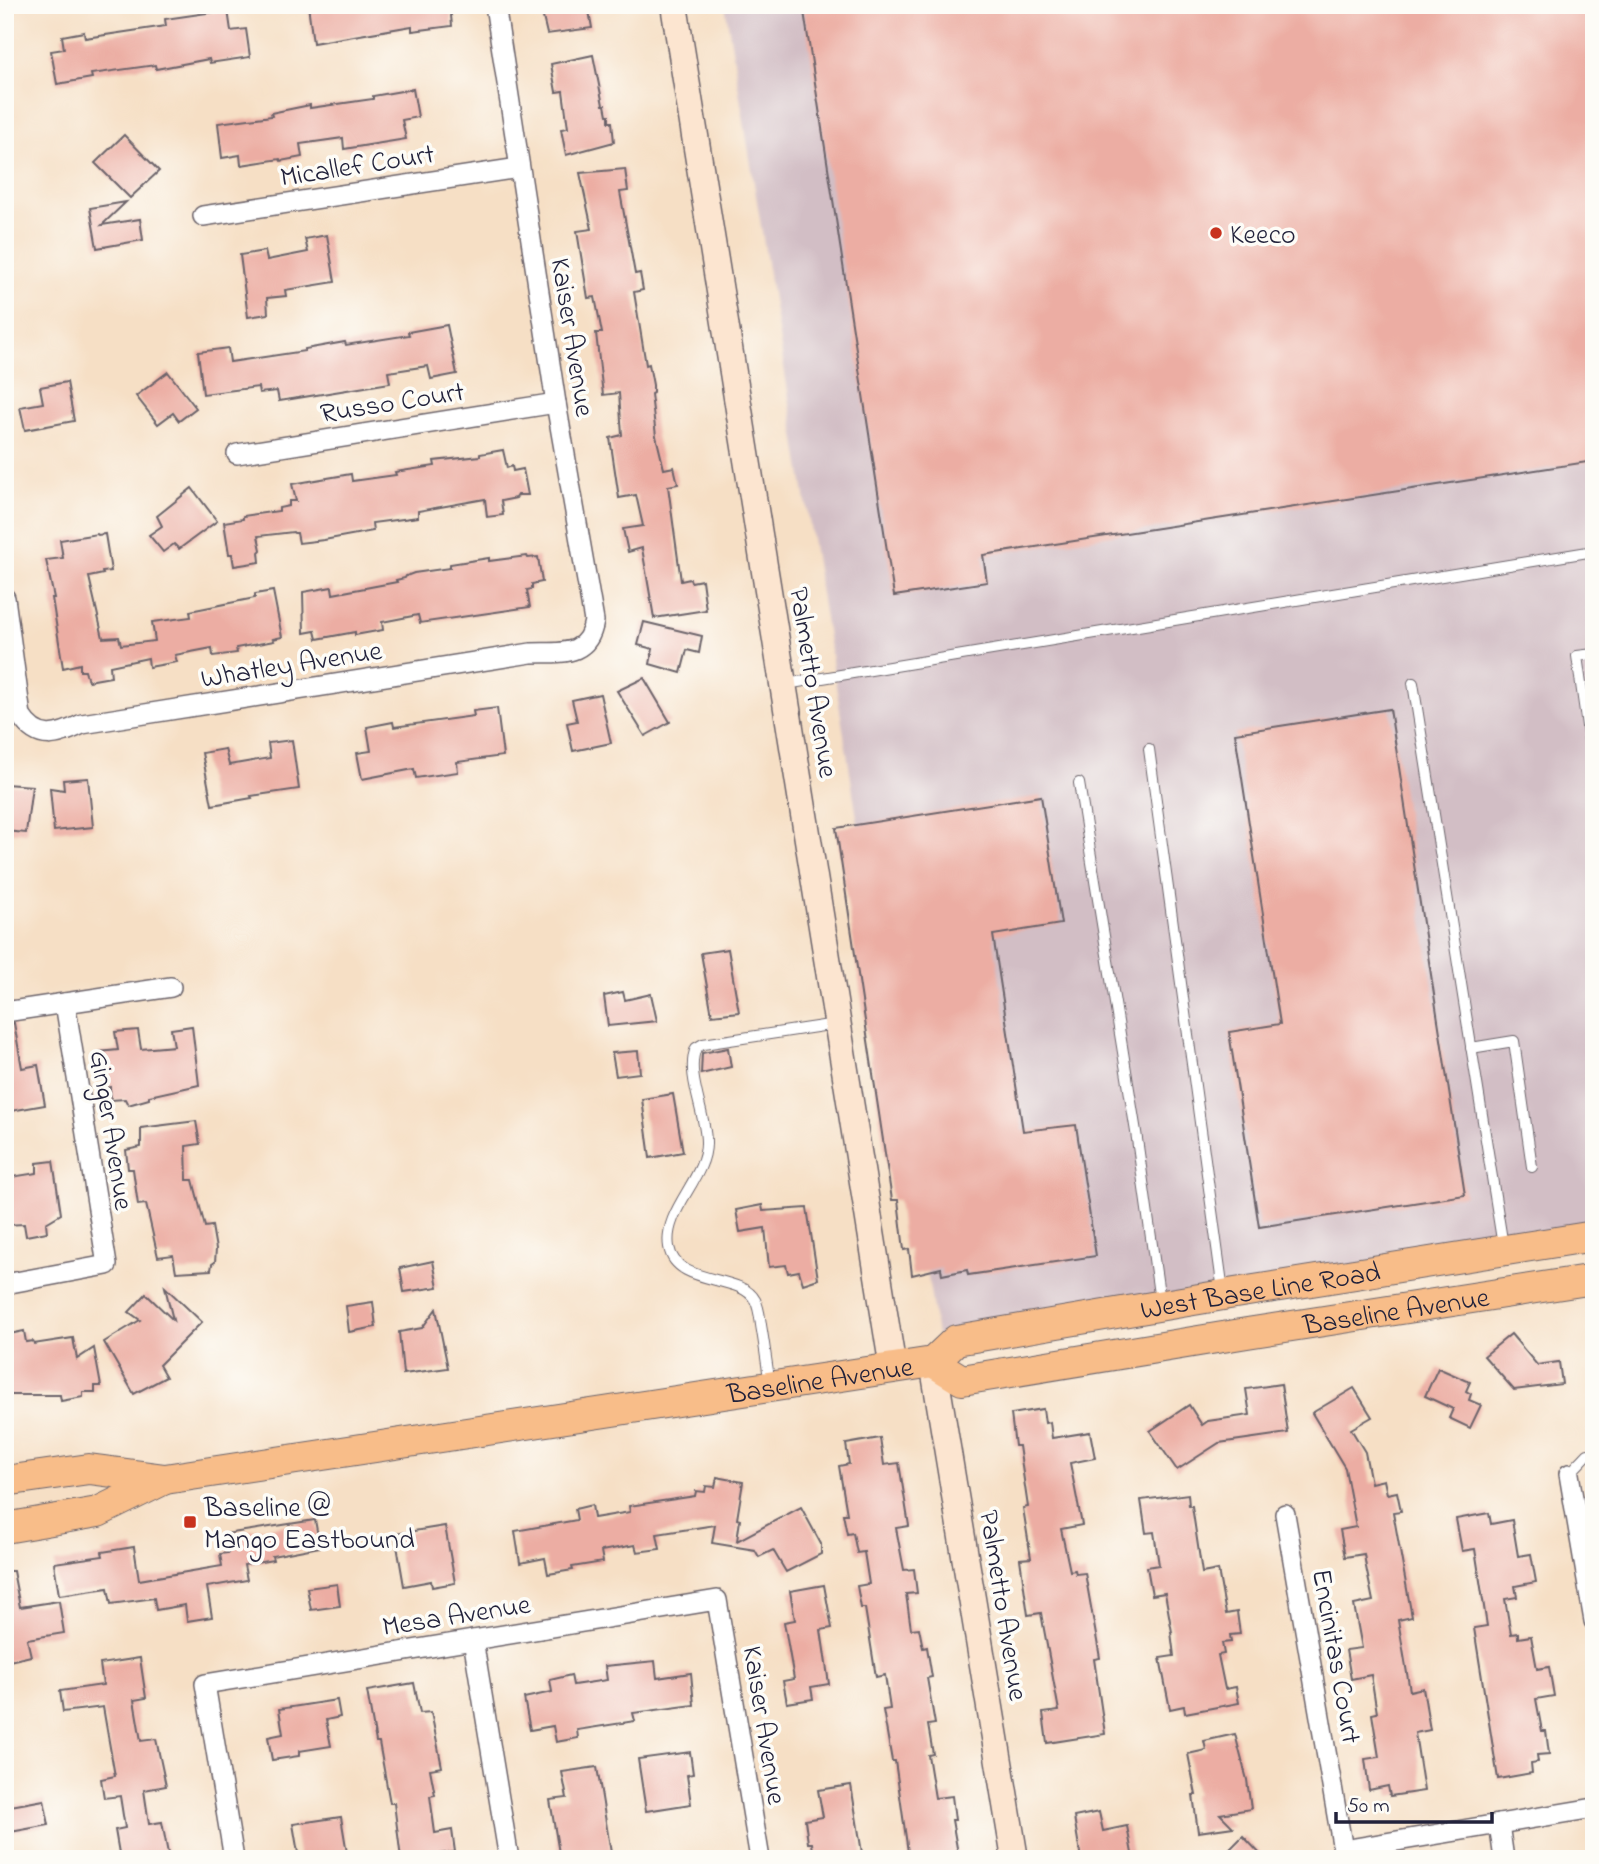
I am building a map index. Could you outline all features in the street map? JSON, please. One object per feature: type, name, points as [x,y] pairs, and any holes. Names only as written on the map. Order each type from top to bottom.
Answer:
[{"type":"main road","name":"West Base Line Road","points":[[933,1362],[956,1340],[1594,1236]]},
{"type":"main road","name":"Baseline Avenue","points":[[5,1481],[89,1469],[166,1479],[933,1362],[962,1380],[1594,1279]]},
{"type":"main road","name":"Baseline Avenue","points":[[5,1528],[98,1512],[166,1479]]},
{"type":"street","name":"Kaiser Avenue","points":[[495,5],[556,403],[593,621],[592,633],[584,645],[571,652],[555,652]]},
{"type":"street","name":"Palmetto Avenue","points":[[674,5],[893,1369]]},
{"type":"street","name":"Micallef Court","points":[[203,216],[519,168]]},
{"type":"street","name":"Russo Court","points":[[237,454],[556,403]]},
{"type":"street","name":"Whatley Avenue","points":[[5,598],[21,716],[27,726],[37,733],[48,735],[66,732],[82,724],[531,653],[555,652]]},
{"type":"street","points":[[5,1012],[171,987]]},
{"type":"street","name":"Ginger Avenue","points":[[5,1284],[107,1265],[65,1003]]},
{"type":"street","name":"Palmetto Avenue","points":[[933,1362],[1015,1859]]},
{"type":"street","points":[[1569,1474],[1594,1621]]},
{"type":"street","name":"Encinitas Court","points":[[1284,1514],[1343,1850],[1499,1824]]},
{"type":"street","name":"Kaiser Avenue","points":[[717,1600],[760,1859]]},
{"type":"street","name":"Mesa Avenue","points":[[234,1859],[205,1684],[717,1600]]},
{"type":"street","points":[[473,1640],[509,1859]]},
{"type":"street","points":[[1504,1859],[1499,1824],[1594,1808]]},
{"type":"lane","points":[[783,684],[1594,551]]},
{"type":"lane","points":[[1594,654],[1577,656],[1594,775]]},
{"type":"lane","points":[[1413,683],[1503,1250]]},
{"type":"lane","points":[[1149,749],[1223,1295]]},
{"type":"lane","points":[[1079,783],[1161,1306]]},
{"type":"lane","points":[[771,1387],[755,1298],[744,1288],[687,1270],[674,1261],[669,1246],[669,1231],[705,1157],[706,1141],[693,1054],[696,1048],[703,1044],[837,1023]]},
{"type":"lane","points":[[1471,1048],[1514,1041],[1532,1167]]},
{"type":"lane","points":[[1569,1474],[1588,1454],[1594,1454]]},
{"type":"shaded area","points":[[725,5],[1594,5],[1594,1229],[937,1335],[847,753]]},
{"type":"building","points":[[308,5],[450,5],[452,26],[412,31],[412,26],[313,43]]},
{"type":"building","points":[[588,5],[592,28],[547,34],[542,13]]},
{"type":"building","name":"Keeco","points":[[803,5],[1594,5],[1594,461],[983,555],[987,582],[894,596]]},
{"type":"building","points":[[228,10],[231,31],[246,29],[250,57],[210,63],[209,59],[156,69],[155,65],[91,74],[92,78],[57,84],[51,51],[64,49],[62,36],[84,32],[85,38],[166,26],[165,19]]},
{"type":"building","points":[[593,55],[603,105],[609,115],[609,122],[612,122],[614,142],[566,155],[561,129],[568,128],[563,91],[556,92],[551,64]]},
{"type":"building","points":[[413,89],[418,117],[402,120],[406,139],[344,149],[343,138],[300,144],[302,157],[281,161],[241,165],[240,155],[222,158],[218,123],[272,116],[271,113],[310,105],[310,108],[373,99],[373,96]]},
{"type":"building","points":[[124,135],[159,171],[130,198],[95,163]]},
{"type":"building","points":[[625,169],[628,191],[620,192],[635,274],[640,273],[643,290],[634,292],[646,365],[649,364],[653,385],[651,394],[656,436],[664,469],[674,467],[678,484],[668,486],[681,581],[702,580],[706,610],[654,618],[642,548],[628,552],[623,529],[643,526],[636,495],[619,498],[610,438],[622,435],[619,393],[603,395],[596,333],[602,333],[595,297],[588,298],[577,231],[592,229],[580,173]]},
{"type":"building","points":[[126,202],[102,225],[140,219],[143,240],[97,248],[90,208]]},
{"type":"building","points":[[327,235],[335,282],[285,290],[286,296],[267,298],[268,314],[248,317],[240,255],[265,251],[267,260],[308,252],[305,239]]},
{"type":"building","points":[[447,325],[457,374],[431,379],[428,366],[388,372],[390,383],[279,401],[277,391],[259,393],[258,387],[203,394],[198,352],[228,348],[230,362],[345,342],[346,345],[409,335],[408,332]]},
{"type":"building","points":[[168,372],[196,408],[179,421],[173,413],[158,424],[136,396]]},
{"type":"building","points":[[67,382],[74,421],[25,430],[20,407],[43,403],[40,387]]},
{"type":"building","points":[[503,450],[507,468],[512,466],[513,471],[523,469],[528,495],[518,495],[516,498],[501,501],[503,515],[487,517],[485,499],[418,511],[418,517],[372,523],[373,531],[324,540],[299,543],[297,533],[293,532],[258,536],[260,562],[234,566],[232,554],[229,554],[224,522],[243,519],[243,516],[279,511],[279,508],[289,506],[289,501],[296,501],[292,484],[351,474],[352,481],[396,475],[395,472],[435,466],[434,461],[480,456]]},
{"type":"building","points":[[192,488],[217,521],[179,549],[174,544],[163,552],[149,535],[162,526],[157,516]]},
{"type":"building","points":[[105,534],[111,571],[89,577],[103,638],[119,637],[121,645],[155,641],[152,622],[191,617],[190,611],[255,598],[255,594],[273,591],[282,637],[236,648],[237,653],[213,656],[212,648],[175,655],[177,662],[149,667],[148,658],[110,666],[111,677],[88,681],[85,671],[80,671],[80,664],[63,668],[46,560],[63,558],[60,540]]},
{"type":"building","points":[[538,557],[542,582],[532,584],[532,589],[527,590],[530,607],[420,623],[418,615],[382,622],[383,630],[355,635],[355,632],[317,639],[315,631],[304,633],[303,592],[332,587],[333,594],[397,582],[396,580],[414,573],[450,568],[450,564]]},
{"type":"building","points":[[644,622],[702,636],[699,653],[687,650],[681,673],[650,664],[653,649],[638,645]]},
{"type":"building","points":[[644,678],[670,722],[645,736],[617,691]]},
{"type":"building","points":[[600,694],[611,743],[573,751],[567,723],[577,721],[572,700]]},
{"type":"building","points":[[497,708],[503,756],[457,762],[458,772],[416,778],[414,769],[362,779],[357,753],[371,751],[367,727],[393,722],[394,727],[474,716],[473,711]]},
{"type":"building","points":[[1390,709],[1465,1195],[1259,1227],[1229,1032],[1280,1024],[1235,733]]},
{"type":"building","points":[[292,740],[299,789],[212,805],[202,753],[225,749],[229,765],[270,758],[268,743]]},
{"type":"building","points":[[88,778],[93,827],[54,831],[50,788],[64,790],[63,780]]},
{"type":"building","points":[[5,784],[32,786],[26,833],[5,831]]},
{"type":"building","points":[[1041,796],[1061,924],[993,935],[1023,1131],[1076,1125],[1096,1256],[968,1275],[967,1270],[942,1275],[941,1268],[912,1275],[909,1249],[904,1250],[898,1200],[892,1200],[836,828]]},
{"type":"building","points":[[728,949],[739,1012],[712,1015],[701,953]]},
{"type":"building","points":[[623,992],[625,1000],[651,994],[657,1021],[608,1026],[604,996]]},
{"type":"building","points":[[14,1023],[22,1068],[38,1065],[45,1105],[5,1112],[5,1024]]},
{"type":"building","points":[[192,1026],[199,1085],[149,1096],[149,1099],[128,1105],[125,1099],[111,1100],[110,1087],[106,1088],[99,1052],[118,1050],[115,1032],[138,1030],[141,1049],[174,1046],[171,1029]]},
{"type":"building","points":[[728,1048],[731,1067],[701,1074],[702,1053]]},
{"type":"building","points":[[638,1051],[640,1073],[616,1076],[612,1053]]},
{"type":"building","points":[[673,1094],[683,1152],[650,1158],[642,1099]]},
{"type":"building","points":[[196,1121],[200,1144],[186,1146],[187,1180],[193,1180],[205,1227],[212,1226],[215,1262],[211,1270],[176,1272],[173,1255],[158,1257],[146,1204],[138,1205],[133,1169],[128,1169],[126,1150],[141,1147],[141,1128]]},
{"type":"building","points":[[53,1161],[61,1214],[46,1223],[47,1232],[26,1236],[24,1224],[5,1225],[5,1178],[37,1173],[37,1163]]},
{"type":"building","points":[[762,1205],[763,1211],[807,1208],[818,1279],[803,1284],[799,1271],[788,1273],[786,1265],[769,1267],[765,1228],[740,1232],[736,1210]]},
{"type":"building","points":[[433,1261],[438,1287],[404,1292],[400,1268]]},
{"type":"building","points":[[165,1287],[202,1322],[159,1365],[166,1377],[134,1394],[104,1342],[140,1320],[129,1312],[146,1294],[173,1320]]},
{"type":"building","points":[[373,1302],[376,1327],[349,1332],[346,1306]]},
{"type":"building","points":[[436,1309],[448,1368],[403,1374],[399,1332],[422,1328]]},
{"type":"building","points":[[24,1331],[26,1342],[33,1341],[34,1344],[73,1338],[77,1359],[94,1348],[101,1386],[95,1386],[95,1392],[83,1392],[83,1397],[61,1401],[60,1395],[5,1395],[5,1335]]},
{"type":"building","points":[[1511,1334],[1537,1365],[1559,1362],[1562,1384],[1514,1390],[1484,1356]]},
{"type":"building","points":[[1438,1368],[1470,1382],[1466,1391],[1471,1394],[1469,1400],[1481,1405],[1470,1428],[1449,1418],[1453,1409],[1425,1396]]},
{"type":"building","points":[[1281,1384],[1288,1433],[1219,1443],[1177,1470],[1150,1431],[1189,1405],[1202,1425],[1208,1421],[1250,1415],[1246,1389]]},
{"type":"building","points":[[1354,1388],[1372,1417],[1351,1429],[1365,1452],[1371,1483],[1384,1480],[1387,1494],[1397,1492],[1401,1511],[1393,1512],[1412,1617],[1398,1620],[1410,1691],[1423,1688],[1430,1730],[1415,1733],[1424,1791],[1390,1796],[1388,1786],[1369,1790],[1365,1759],[1379,1757],[1372,1714],[1377,1713],[1371,1675],[1351,1679],[1346,1650],[1362,1648],[1354,1605],[1373,1601],[1364,1554],[1345,1557],[1340,1530],[1356,1527],[1345,1468],[1312,1413]]},
{"type":"building","points":[[1043,1409],[1045,1423],[1050,1422],[1052,1438],[1090,1432],[1095,1458],[1070,1463],[1082,1525],[1061,1529],[1070,1571],[1075,1570],[1076,1574],[1085,1573],[1100,1658],[1094,1659],[1105,1734],[1047,1743],[1043,1713],[1059,1711],[1041,1613],[1028,1615],[1020,1559],[1031,1558],[1023,1508],[1028,1507],[1019,1446],[1015,1446],[1011,1414]]},
{"type":"building","points":[[880,1438],[884,1465],[899,1463],[909,1526],[896,1528],[904,1570],[914,1569],[917,1593],[906,1594],[911,1629],[919,1628],[923,1648],[927,1647],[932,1677],[927,1678],[935,1724],[928,1725],[933,1754],[928,1755],[935,1798],[952,1796],[955,1820],[952,1820],[959,1859],[909,1859],[895,1761],[892,1761],[883,1710],[890,1709],[885,1675],[876,1677],[865,1608],[861,1608],[857,1586],[869,1584],[864,1552],[857,1553],[853,1533],[847,1534],[843,1514],[847,1514],[839,1466],[849,1464],[846,1444]]},
{"type":"building","points":[[717,1477],[743,1482],[737,1519],[740,1520],[737,1541],[801,1507],[821,1544],[821,1554],[786,1572],[773,1550],[759,1557],[755,1550],[712,1543],[715,1525],[657,1534],[660,1549],[637,1552],[635,1545],[601,1551],[603,1562],[572,1567],[573,1570],[548,1574],[545,1558],[520,1563],[515,1531],[577,1520],[575,1509],[592,1505],[594,1518],[630,1512],[629,1506],[695,1496],[696,1491],[705,1492],[706,1486],[715,1487]]},
{"type":"building","points":[[1188,1494],[1202,1573],[1218,1570],[1226,1614],[1237,1612],[1240,1634],[1230,1635],[1231,1642],[1222,1643],[1224,1654],[1218,1655],[1225,1689],[1236,1687],[1239,1703],[1185,1713],[1184,1706],[1170,1709],[1160,1658],[1174,1656],[1172,1632],[1165,1593],[1152,1595],[1147,1567],[1159,1565],[1154,1532],[1146,1533],[1141,1500]]},
{"type":"building","points":[[1489,1513],[1491,1524],[1512,1520],[1518,1556],[1531,1554],[1536,1582],[1515,1586],[1517,1597],[1505,1599],[1511,1634],[1518,1633],[1518,1638],[1531,1636],[1537,1669],[1549,1667],[1554,1696],[1536,1699],[1542,1731],[1546,1731],[1549,1754],[1537,1755],[1538,1762],[1531,1763],[1532,1773],[1498,1779],[1474,1628],[1487,1626],[1475,1549],[1462,1551],[1456,1519]]},
{"type":"building","points":[[315,1520],[320,1547],[272,1556],[273,1560],[244,1565],[247,1580],[207,1587],[212,1617],[187,1621],[185,1605],[156,1610],[154,1598],[111,1604],[108,1588],[59,1595],[54,1563],[103,1556],[102,1552],[134,1547],[139,1580],[222,1566],[220,1554],[228,1553],[225,1534]]},
{"type":"building","points":[[445,1526],[455,1583],[432,1587],[431,1581],[404,1586],[395,1534]]},
{"type":"building","points":[[5,1571],[13,1571],[20,1607],[59,1601],[64,1633],[27,1639],[31,1656],[5,1662]]},
{"type":"building","points":[[337,1584],[340,1606],[311,1610],[307,1588]]},
{"type":"building","points":[[824,1585],[832,1628],[821,1630],[829,1684],[811,1687],[813,1699],[787,1703],[783,1681],[794,1679],[784,1622],[795,1620],[790,1591]]},
{"type":"building","points":[[140,1658],[146,1698],[134,1700],[141,1741],[156,1739],[166,1786],[144,1790],[149,1824],[162,1822],[169,1859],[120,1859],[115,1830],[125,1828],[120,1796],[104,1798],[101,1779],[115,1776],[103,1707],[63,1712],[60,1691],[103,1685],[100,1664]]},
{"type":"building","points":[[655,1661],[657,1678],[691,1673],[694,1705],[633,1713],[635,1721],[577,1730],[578,1738],[556,1742],[553,1726],[530,1730],[524,1698],[552,1692],[550,1680],[571,1675],[573,1685],[607,1680],[605,1666]]},
{"type":"building","points":[[414,1683],[420,1713],[431,1712],[442,1767],[430,1769],[435,1795],[430,1796],[435,1833],[452,1830],[455,1852],[401,1859],[394,1803],[390,1803],[367,1691]]},
{"type":"building","points":[[337,1700],[340,1717],[326,1720],[331,1746],[299,1751],[299,1756],[272,1760],[268,1737],[283,1734],[279,1709]]},
{"type":"building","points":[[1235,1734],[1247,1780],[1251,1809],[1220,1814],[1233,1827],[1198,1832],[1193,1795],[1196,1795],[1188,1754],[1206,1750],[1204,1741]]},
{"type":"building","points":[[690,1752],[693,1774],[687,1775],[691,1804],[646,1811],[638,1759]]},
{"type":"building","points":[[597,1767],[612,1859],[560,1859],[550,1800],[567,1798],[562,1772]]},
{"type":"building","points":[[851,1785],[863,1859],[814,1859],[812,1843],[808,1843],[805,1820],[823,1817],[818,1790]]},
{"type":"building","points":[[44,1800],[49,1825],[5,1833],[5,1807]]},
{"type":"building","points":[[1099,1812],[1103,1831],[1127,1826],[1133,1859],[1081,1859],[1074,1817]]},
{"type":"building","points":[[341,1817],[348,1859],[299,1859],[293,1824]]},
{"type":"building","points":[[1243,1836],[1265,1859],[1220,1859]]},
{"type":"place","name":"Keeco","points":[[1216,233]]},
{"type":"place","name":"Baseline @ Mango Eastbound","points":[[190,1522]]}]
